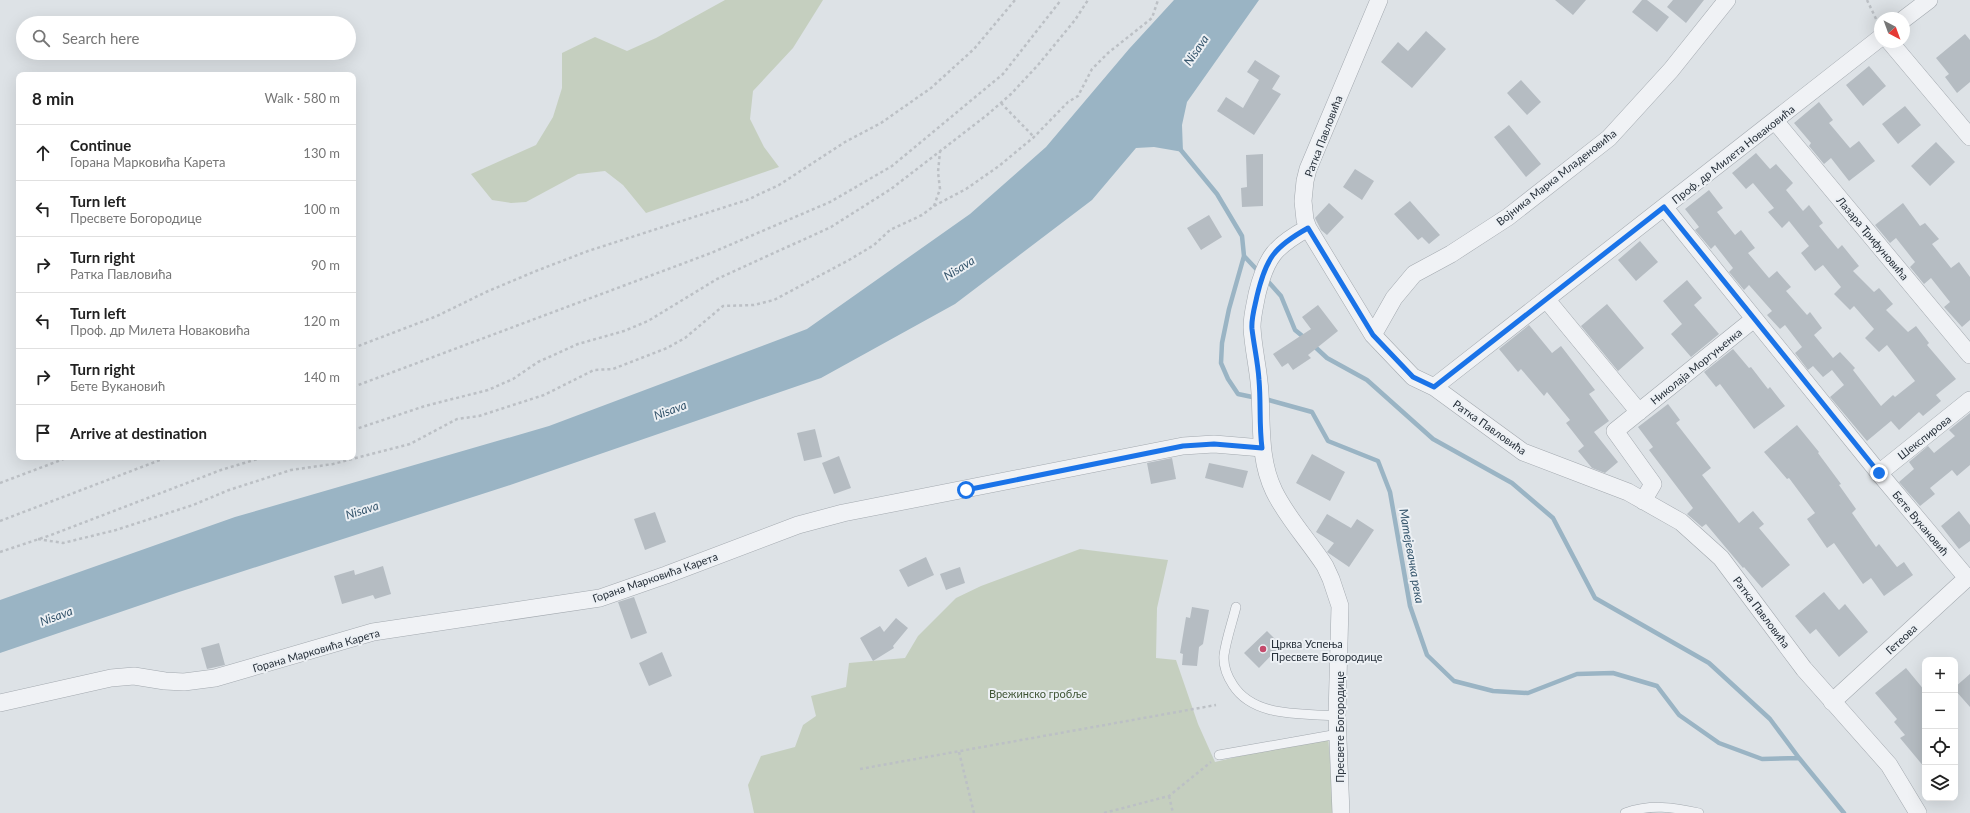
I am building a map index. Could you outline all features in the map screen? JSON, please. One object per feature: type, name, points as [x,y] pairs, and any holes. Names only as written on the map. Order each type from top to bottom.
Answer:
[{"type":"street","name":"Ратка Павловића","points":[[1379,0],[1308,169],[1303,202],[1305,220],[1308,228],[1373,335],[1413,377],[1434,387],[1523,452],[1628,492],[1680,522],[1721,558],[1804,669],[1889,765],[1918,813]]},
{"type":"street","name":"Војника Марка Младеновића","points":[[1373,335],[1394,298],[1414,274],[1451,254],[1508,217],[1609,138],[1671,70],[1727,0]]},
{"type":"street","points":[[1910,14],[1929,0]]},
{"type":"street","name":"Проф. др Милета Новаковића","points":[[1434,387],[1874,43]]},
{"type":"street","points":[[1895,48],[1970,137]]},
{"type":"street","name":"Лазара Трифуновића","points":[[1775,121],[1970,355]]},
{"type":"street","name":"Бете Вукановић","points":[[1664,207],[1879,473],[1968,578]]},
{"type":"street","name":"Пресвете Богородице","points":[[1308,228],[1290,238],[1277,249],[1262,276],[1252,316],[1252,328],[1260,398],[1260,430],[1262,448],[1273,490],[1325,566],[1336,591],[1340,606],[1337,716],[1341,813]]},
{"type":"street","points":[[1546,299],[1638,412]]},
{"type":"street","name":"Николаја Моргуњенка","points":[[1643,501],[1653,484],[1615,431],[1754,319]]},
{"type":"street","name":"Шекспирова","points":[[1879,473],[1970,400]]},
{"type":"street","name":"Горана Марковића Карета","points":[[0,703],[126,676],[184,682],[215,678],[373,632],[600,598],[666,575],[798,525],[843,513],[1183,446],[1214,444],[1262,448]]},
{"type":"street","name":"Гетеова","points":[[1832,702],[1968,578]]},
{"type":"lane","points":[[1236,607],[1224,656],[1225,669],[1237,692],[1247,701],[1271,710],[1337,716]]},
{"type":"lane","points":[[1219,755],[1338,734]]},
{"type":"lane","points":[[1625,813],[1640,809],[1665,807],[1699,813]]},
{"type":"path","points":[[356,347],[437,316],[486,292],[536,271],[588,252],[747,200],[779,185],[816,160],[900,111],[930,88],[974,49],[1015,0]]},
{"type":"path","points":[[356,386],[711,253],[830,202],[892,166],[1003,74],[1061,0]]},
{"type":"path","points":[[356,429],[425,406],[488,390],[513,379],[538,362],[578,344],[624,331],[648,321],[717,279],[832,227],[891,189],[1001,103],[1038,64],[1075,20],[1088,0]]},
{"type":"path","points":[[356,458],[410,444],[457,419],[479,416],[544,395],[594,370],[613,368],[667,348],[685,338],[723,306],[754,305],[774,300],[849,260],[874,245],[890,230],[922,215],[934,206],[966,189],[999,166],[1034,137],[1068,102],[1078,96],[1092,69],[1108,53],[1152,18],[1158,0]]},
{"type":"path","points":[[1867,0],[1874,15]]},
{"type":"path","points":[[1001,103],[1034,137]]},
{"type":"path","points":[[934,206],[940,189],[938,172],[940,152]]},
{"type":"path","points":[[0,483],[60,460]]},
{"type":"path","points":[[0,521],[160,460]]},
{"type":"path","points":[[0,552],[221,470],[254,460]]},
{"type":"path","points":[[38,539],[63,543],[116,530],[193,505],[228,490],[291,470],[333,464],[348,460]]},
{"type":"path","points":[[860,769],[1216,706]]},
{"type":"path","points":[[959,752],[974,813]]},
{"type":"path","points":[[1104,813],[1169,796],[1219,755]]},
{"type":"path","points":[[1169,796],[1173,813]]},
{"type":"green space","points":[[725,0],[823,0],[793,48],[753,91],[750,119],[764,147],[779,167],[646,213],[623,185],[605,171],[578,174],[526,202],[511,203],[492,200],[471,174],[536,145],[553,117],[562,88],[562,53],[595,37],[627,51],[656,38]]},
{"type":"green space","name":"Врежинско гробље","points":[[1080,549],[1168,560],[1157,608],[1156,658],[1176,660],[1198,724],[1215,762],[1328,735],[1334,813],[754,813],[748,785],[761,756],[795,747],[803,725],[816,716],[811,696],[846,687],[849,663],[905,658],[918,636],[956,598],[981,586]]},
{"type":"water","name":"Nisava","points":[[1174,0],[1259,0],[1187,102],[1182,125],[1183,152],[1154,147],[1136,148],[1092,200],[955,304],[821,378],[507,486],[179,592],[0,653],[0,600],[235,517],[549,426],[807,329],[970,214],[1046,147],[1129,49]]},
{"type":"building","points":[[1555,0],[1586,0],[1573,15]]},
{"type":"building","points":[[1642,0],[1647,0],[1669,17],[1657,32],[1632,12]]},
{"type":"building","points":[[1673,0],[1704,0],[1686,23],[1667,7]]},
{"type":"building","points":[[1426,31],[1446,49],[1412,88],[1381,62],[1398,42],[1408,51]]},
{"type":"building","points":[[1965,34],[1970,40],[1970,82],[1957,93],[1945,77],[1949,74],[1936,58]]},
{"type":"building","points":[[1255,60],[1280,76],[1272,89],[1281,94],[1254,135],[1217,111],[1226,97],[1243,108],[1259,80],[1247,72]]},
{"type":"building","points":[[1869,66],[1886,86],[1863,106],[1846,85]]},
{"type":"building","points":[[1521,80],[1541,102],[1527,115],[1507,93]]},
{"type":"building","points":[[1819,102],[1833,120],[1829,123],[1850,148],[1859,141],[1875,161],[1849,181],[1831,158],[1824,164],[1809,146],[1811,143],[1794,123]]},
{"type":"building","points":[[1905,106],[1921,125],[1898,144],[1882,124]]},
{"type":"building","points":[[1509,125],[1541,164],[1526,177],[1494,137]]},
{"type":"building","points":[[1936,142],[1955,162],[1930,186],[1911,166]]},
{"type":"building","points":[[1756,153],[1770,169],[1776,164],[1793,183],[1786,190],[1803,211],[1809,205],[1823,223],[1819,226],[1838,249],[1842,245],[1859,266],[1853,271],[1874,292],[1879,288],[1893,304],[1886,310],[1908,332],[1916,326],[1929,343],[1927,345],[1956,379],[1936,395],[1941,401],[1923,416],[1919,412],[1899,430],[1891,421],[1867,441],[1830,397],[1844,385],[1832,370],[1823,377],[1813,366],[1808,370],[1795,353],[1802,347],[1785,325],[1780,329],[1767,315],[1772,311],[1749,285],[1744,290],[1729,272],[1733,268],[1715,245],[1711,249],[1695,230],[1699,227],[1685,209],[1709,190],[1723,208],[1717,212],[1735,235],[1741,230],[1755,248],[1748,253],[1769,278],[1777,271],[1791,287],[1786,291],[1807,315],[1810,312],[1822,328],[1814,335],[1833,358],[1840,352],[1855,368],[1853,370],[1881,406],[1893,395],[1895,397],[1915,381],[1887,345],[1879,352],[1865,338],[1874,329],[1854,306],[1850,310],[1834,294],[1841,287],[1823,265],[1815,271],[1801,253],[1809,246],[1789,221],[1782,228],[1768,212],[1774,208],[1753,183],[1746,189],[1732,173]]},
{"type":"building","points":[[1263,154],[1263,206],[1242,207],[1241,188],[1247,187],[1246,155]]},
{"type":"building","points":[[1355,169],[1374,181],[1362,200],[1343,187]]},
{"type":"building","points":[[1410,201],[1440,235],[1429,244],[1422,237],[1418,240],[1394,214]]},
{"type":"building","points":[[1329,203],[1344,217],[1327,235],[1321,230],[1315,218]]},
{"type":"building","points":[[1903,203],[1920,226],[1925,223],[1939,239],[1932,244],[1951,268],[1959,262],[1970,277],[1970,320],[1962,327],[1944,307],[1950,302],[1931,278],[1924,284],[1910,267],[1915,262],[1896,238],[1890,243],[1875,225]]},
{"type":"building","points":[[1209,215],[1222,237],[1201,250],[1187,228]]},
{"type":"building","points":[[1640,241],[1658,262],[1636,281],[1618,260]]},
{"type":"building","points":[[1687,280],[1702,298],[1694,305],[1719,334],[1691,357],[1671,334],[1682,324],[1663,301]]},
{"type":"building","points":[[1607,304],[1644,348],[1618,371],[1581,326]]},
{"type":"building","points":[[1318,305],[1338,331],[1308,355],[1311,358],[1293,370],[1288,363],[1282,367],[1273,354],[1311,329],[1302,317]]},
{"type":"building","points":[[1529,325],[1552,353],[1561,346],[1595,390],[1589,394],[1609,421],[1594,432],[1618,462],[1605,473],[1592,468],[1578,451],[1584,446],[1566,423],[1570,420],[1547,392],[1544,396],[1521,369],[1518,372],[1499,349]]},
{"type":"building","points":[[1733,349],[1749,368],[1751,367],[1768,389],[1770,387],[1785,406],[1754,429],[1720,384],[1716,387],[1704,372]]},
{"type":"building","points":[[1668,404],[1680,420],[1676,423],[1711,468],[1702,475],[1739,523],[1753,511],[1764,524],[1759,528],[1790,565],[1762,588],[1706,524],[1702,527],[1687,514],[1693,508],[1649,450],[1653,447],[1638,427]]},
{"type":"building","points":[[1970,413],[1970,465],[1957,476],[1952,470],[1930,488],[1935,494],[1920,506],[1899,482],[1914,469],[1909,462],[1928,446],[1934,453],[1955,436],[1949,430]]},
{"type":"building","points":[[1797,425],[1819,452],[1818,453],[1841,484],[1839,485],[1856,509],[1852,513],[1876,547],[1879,544],[1897,567],[1904,562],[1913,575],[1884,596],[1871,578],[1863,584],[1834,543],[1827,548],[1807,519],[1815,513],[1789,478],[1787,479],[1764,452]]},
{"type":"building","points":[[815,429],[822,457],[804,461],[797,433]]},
{"type":"building","points":[[1312,454],[1345,472],[1330,501],[1296,483]]},
{"type":"building","points":[[839,456],[851,488],[834,494],[822,463]]},
{"type":"building","points":[[1172,458],[1176,479],[1151,484],[1147,463]]},
{"type":"building","points":[[1209,463],[1248,471],[1243,488],[1205,478]]},
{"type":"building","points":[[1959,511],[1970,525],[1970,541],[1959,549],[1941,526]]},
{"type":"building","points":[[655,512],[666,542],[645,550],[634,519]]},
{"type":"building","points":[[1327,514],[1351,528],[1357,519],[1374,530],[1349,567],[1327,552],[1334,543],[1316,532]]},
{"type":"building","points":[[926,557],[934,575],[908,587],[899,570]]},
{"type":"building","points":[[383,566],[391,594],[375,599],[373,595],[342,604],[334,576],[354,570],[355,575]]},
{"type":"building","points":[[960,567],[965,583],[946,590],[940,574]]},
{"type":"building","points":[[1824,592],[1839,610],[1845,604],[1868,632],[1839,657],[1816,629],[1810,634],[1795,616]]},
{"type":"building","points":[[634,597],[647,633],[631,639],[618,602]]},
{"type":"building","points":[[1192,607],[1209,610],[1203,644],[1199,647],[1197,666],[1182,665],[1183,654],[1180,653],[1186,617],[1190,618]]},
{"type":"building","points":[[896,618],[908,628],[893,646],[894,648],[873,661],[860,638],[880,626],[884,632]]},
{"type":"building","name":"Црква Успења Пресвете Богородице","points":[[1267,631],[1281,645],[1259,668],[1244,653]]},
{"type":"building","points":[[219,643],[225,665],[207,669],[201,648]]},
{"type":"building","points":[[662,652],[672,676],[649,686],[639,663]]},
{"type":"building","points":[[1906,668],[1922,687],[1922,764],[1900,738],[1905,735],[1894,722],[1897,719],[1875,693]]},
{"type":"building","points":[[1970,674],[1970,707],[1958,693],[1958,684]]},
{"type":"waterway","name":"Матејевачка река","points":[[1180,149],[1217,194],[1242,236],[1244,256],[1229,309],[1222,343],[1221,363],[1228,379],[1238,394],[1257,398]]},
{"type":"waterway","points":[[1244,256],[1260,273]]},
{"type":"waterway","points":[[1265,278],[1281,296],[1295,330],[1306,339]]},
{"type":"waterway","points":[[1313,345],[1327,358],[1367,380],[1433,439],[1512,483],[1553,518],[1595,598],[1709,663],[1770,719],[1799,758]]},
{"type":"waterway","name":"Матејевачка река","points":[[1265,399],[1312,412],[1328,441],[1378,461],[1390,492],[1410,606],[1427,655],[1454,681],[1493,691],[1528,693],[1577,674],[1613,673],[1657,686],[1679,715],[1719,743],[1762,759],[1799,758],[1844,813]]},
{"type":"place","name":"Црква Успења Пресвете Богородице","points":[[1263,649]]},
{"type":"route","points":[[966,490],[1183,446],[1214,444],[1262,448],[1260,430],[1260,392],[1252,328],[1252,316],[1261,279],[1272,255],[1285,241],[1308,228],[1321,252],[1373,335],[1413,377],[1434,387],[1664,207],[1879,473]]}]
